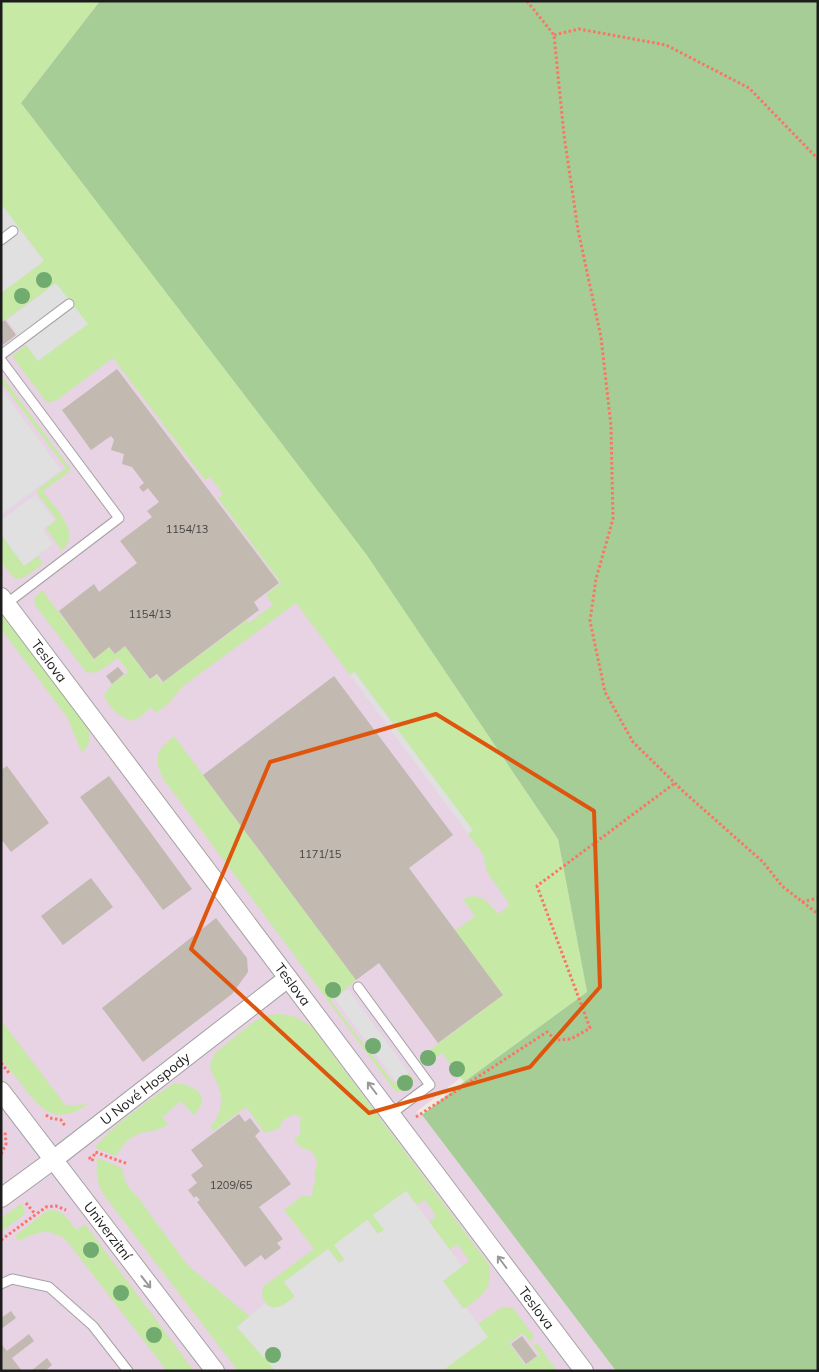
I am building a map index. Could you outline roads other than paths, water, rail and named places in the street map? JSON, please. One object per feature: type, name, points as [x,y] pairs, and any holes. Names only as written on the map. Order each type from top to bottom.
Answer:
[{"type":"street","name":"Teslova","points":[[4,601],[584,1371]]},
{"type":"street","name":"U Nové Hospody","points":[[1,1198],[288,978]]},
{"type":"street","name":"Univerzitní","points":[[1,1091],[215,1371]]},
{"type":"lane","points":[[1,240],[13,231]]},
{"type":"lane","points":[[1,355],[69,304]]},
{"type":"lane","points":[[1,360],[119,518],[4,601]]},
{"type":"lane","points":[[358,986],[430,1084],[396,1120]]},
{"type":"lane","points":[[1,1284],[12,1279],[48,1287],[93,1326],[128,1371]]}]
